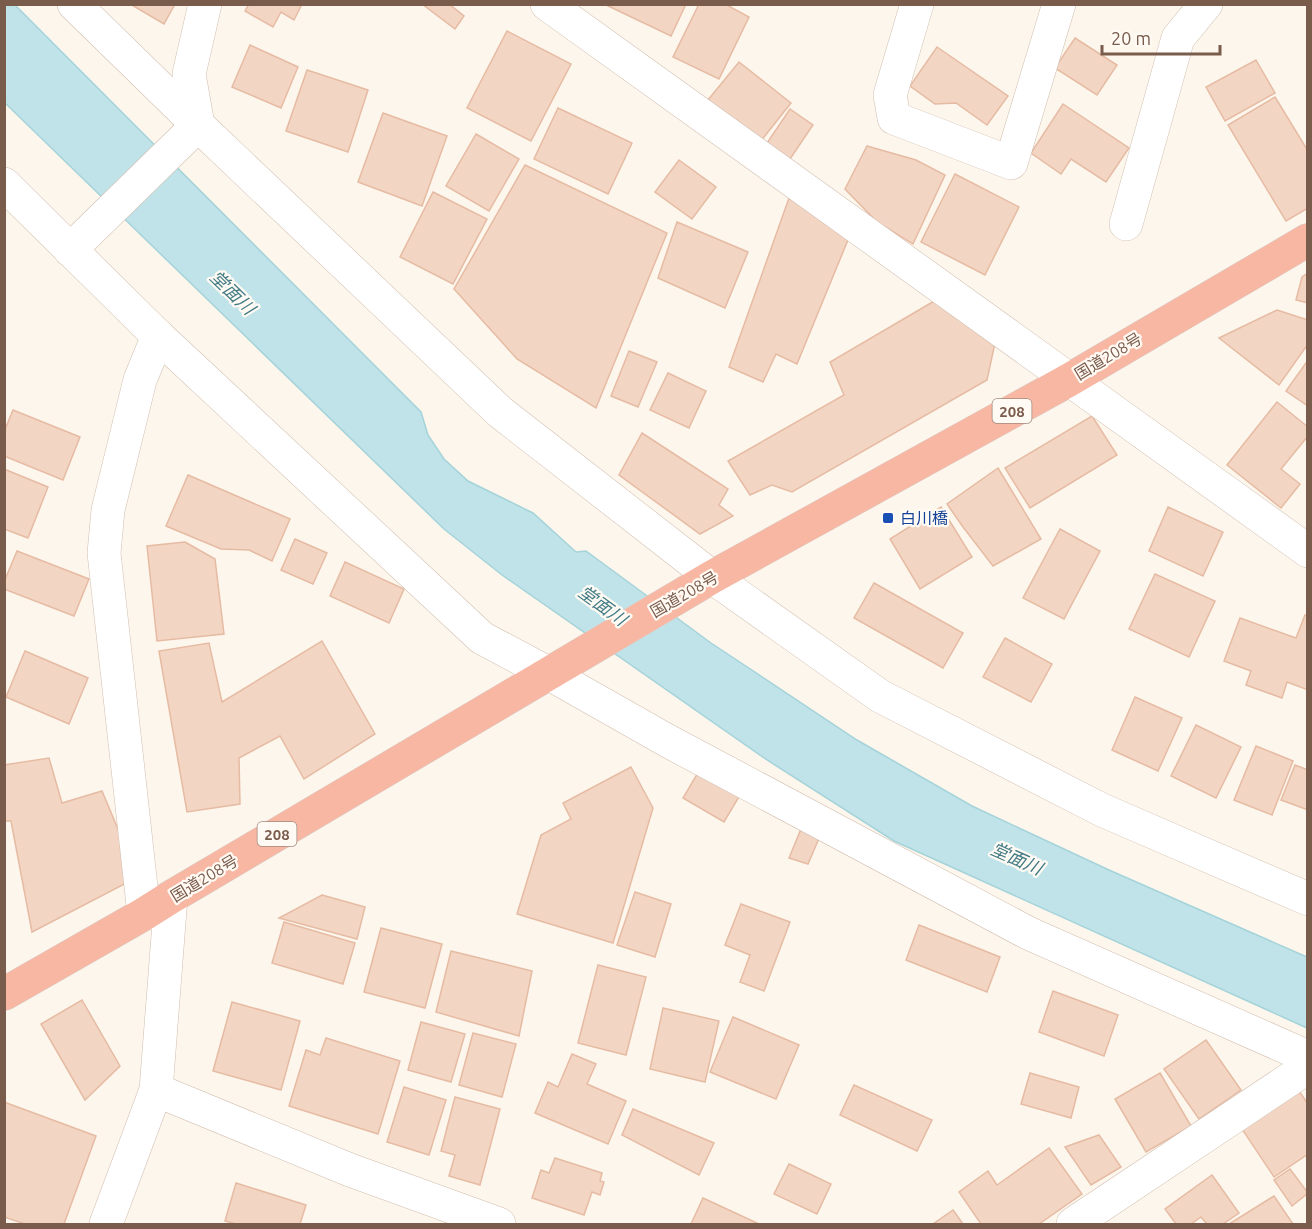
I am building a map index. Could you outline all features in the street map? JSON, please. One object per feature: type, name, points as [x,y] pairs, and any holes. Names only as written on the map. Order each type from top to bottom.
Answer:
[{"type":"highway","name":"国道208号","points":[[4,994],[712,577],[1069,380],[1308,240]]},
{"type":"street","points":[[74,4],[500,412],[712,577],[880,696],[1102,810],[1308,899]]},
{"type":"street","points":[[198,125],[189,74],[206,4]]},
{"type":"street","points":[[546,4],[1308,551]]},
{"type":"street","points":[[916,4],[890,95],[894,118],[1011,163],[1059,4]]},
{"type":"street","points":[[1126,224],[1178,38],[1206,4]]},
{"type":"street","points":[[70,250],[198,125]]},
{"type":"street","points":[[4,184],[158,336],[482,638],[668,741],[1028,933],[1308,1057]]},
{"type":"street","points":[[106,1224],[156,1090],[158,905],[104,554],[108,510],[140,380],[158,336]]},
{"type":"street","points":[[1073,1224],[1308,1067]]},
{"type":"street","points":[[156,1090],[350,1170],[499,1224]]},
{"type":"water","name":"堂面川","points":[[4,5],[15,5],[421,412],[428,435],[444,459],[468,481],[533,513],[576,552],[586,551],[711,643],[857,740],[972,806],[1109,870],[1307,957],[1307,1028],[894,841],[764,758],[502,575],[444,529],[5,103]]},
{"type":"building","points":[[130,4],[175,4],[164,24]]},
{"type":"building","points":[[249,4],[302,4],[294,20],[281,12],[273,27],[245,11]]},
{"type":"building","points":[[422,4],[449,4],[464,16],[455,29]]},
{"type":"building","points":[[604,4],[686,4],[671,36]]},
{"type":"building","points":[[699,4],[725,4],[749,17],[719,79],[673,57]]},
{"type":"building","points":[[507,31],[571,64],[531,141],[467,108]]},
{"type":"building","points":[[1075,38],[1117,65],[1097,95],[1055,68]]},
{"type":"building","points":[[250,45],[298,67],[281,108],[232,87]]},
{"type":"building","points":[[937,47],[1008,96],[987,125],[956,103],[935,104],[910,86]]},
{"type":"building","points":[[1256,60],[1275,93],[1225,121],[1206,87]]},
{"type":"building","points":[[739,62],[791,103],[760,142],[708,100]]},
{"type":"building","points":[[307,70],[368,90],[348,152],[286,131]]},
{"type":"building","points":[[1275,97],[1308,151],[1308,208],[1286,221],[1228,125]]},
{"type":"building","points":[[1063,104],[1129,148],[1106,182],[1071,159],[1061,174],[1031,153]]},
{"type":"building","points":[[558,108],[632,143],[608,194],[534,159]]},
{"type":"building","points":[[790,109],[813,125],[788,162],[765,146]]},
{"type":"building","points":[[383,113],[447,136],[422,206],[358,182]]},
{"type":"building","points":[[476,134],[519,159],[489,211],[446,186]]},
{"type":"building","points":[[867,146],[916,160],[945,175],[913,244],[877,222],[845,189]]},
{"type":"building","points":[[679,160],[716,187],[692,219],[655,192]]},
{"type":"building","points":[[525,165],[667,233],[596,408],[517,359],[454,289]]},
{"type":"building","points":[[955,174],[1019,207],[985,275],[921,242]]},
{"type":"building","points":[[433,192],[487,219],[453,284],[400,257]]},
{"type":"building","points":[[789,198],[850,235],[797,364],[776,354],[763,382],[729,367]]},
{"type":"building","points":[[677,222],[748,252],[725,308],[658,278]]},
{"type":"building","points":[[1308,273],[1308,303],[1296,300],[1302,277]]},
{"type":"building","points":[[936,300],[995,343],[987,380],[792,492],[772,485],[750,495],[728,461],[844,395],[830,362]]},
{"type":"building","points":[[1277,310],[1308,320],[1308,344],[1279,385],[1219,338]]},
{"type":"building","points":[[629,351],[657,362],[638,407],[611,396]]},
{"type":"building","points":[[1308,360],[1308,406],[1286,391]]},
{"type":"building","points":[[668,373],[706,391],[689,428],[650,410]]},
{"type":"building","points":[[1277,402],[1308,427],[1308,436],[1281,469],[1300,484],[1281,508],[1227,465]]},
{"type":"building","points":[[13,410],[80,437],[63,480],[4,456],[4,432]]},
{"type":"building","points":[[1092,416],[1117,455],[1030,508],[1005,468]]},
{"type":"building","points":[[642,433],[728,489],[719,505],[733,516],[700,534],[619,475]]},
{"type":"building","points":[[998,468],[1041,539],[993,566],[947,504]]},
{"type":"building","points":[[4,469],[48,487],[28,538],[4,529]]},
{"type":"building","points":[[188,475],[290,519],[272,561],[249,550],[221,549],[166,526]]},
{"type":"building","points":[[941,507],[972,557],[920,589],[890,539]]},
{"type":"building","points":[[1168,507],[1223,532],[1203,576],[1149,551]]},
{"type":"building","points":[[1060,529],[1100,551],[1064,619],[1023,598]]},
{"type":"building","points":[[295,539],[327,553],[313,584],[281,570]]},
{"type":"building","points":[[185,542],[215,559],[224,634],[157,641],[147,546]]},
{"type":"building","points":[[17,551],[89,579],[74,616],[4,589],[4,582]]},
{"type":"building","points":[[345,562],[404,589],[389,623],[330,596]]},
{"type":"building","points":[[1155,574],[1215,601],[1189,657],[1129,629]]},
{"type":"building","points":[[874,583],[963,633],[943,668],[854,618]]},
{"type":"building","points":[[1305,615],[1308,616],[1308,690],[1287,682],[1282,698],[1246,685],[1251,671],[1224,661],[1240,618],[1296,638]]},
{"type":"building","points":[[1005,638],[1052,664],[1031,702],[983,677]]},
{"type":"building","points":[[322,641],[375,734],[304,779],[280,736],[239,758],[240,804],[187,812],[159,651],[209,643],[222,702]]},
{"type":"building","points":[[25,651],[88,678],[69,724],[6,697]]},
{"type":"building","points":[[1135,697],[1182,718],[1158,771],[1112,750]]},
{"type":"building","points":[[1196,725],[1241,747],[1216,798],[1171,776]]},
{"type":"building","points":[[1256,746],[1293,761],[1272,815],[1234,800]]},
{"type":"building","points":[[49,758],[62,803],[102,791],[138,877],[32,932],[11,821],[4,821],[4,765]]},
{"type":"building","points":[[1295,765],[1308,770],[1308,810],[1281,800]]},
{"type":"building","points":[[631,767],[653,808],[613,943],[517,914],[541,835],[571,819],[563,803]]},
{"type":"building","points":[[699,771],[740,795],[724,822],[683,798]]},
{"type":"building","points":[[801,829],[820,836],[808,864],[789,858]]},
{"type":"building","points":[[635,892],[671,904],[655,957],[617,945]]},
{"type":"building","points":[[322,895],[365,907],[357,939],[279,918]]},
{"type":"building","points":[[741,904],[790,922],[764,991],[740,982],[750,955],[725,945]]},
{"type":"building","points":[[284,922],[355,943],[343,984],[272,963]]},
{"type":"building","points":[[919,925],[1000,957],[987,992],[906,960]]},
{"type":"building","points":[[381,928],[442,944],[425,1008],[364,992]]},
{"type":"building","points":[[451,951],[532,971],[519,1036],[436,1012]]},
{"type":"building","points":[[598,965],[646,977],[626,1055],[578,1043]]},
{"type":"building","points":[[1053,991],[1118,1015],[1104,1056],[1039,1032]]},
{"type":"building","points":[[82,1000],[120,1066],[85,1100],[41,1024]]},
{"type":"building","points":[[232,1002],[300,1021],[281,1090],[213,1071]]},
{"type":"building","points":[[663,1008],[719,1021],[705,1082],[650,1069]]},
{"type":"building","points":[[733,1017],[799,1045],[776,1099],[710,1072]]},
{"type":"building","points":[[421,1022],[465,1034],[451,1082],[408,1070]]},
{"type":"building","points":[[473,1033],[516,1044],[502,1097],[459,1085]]},
{"type":"building","points":[[326,1038],[400,1061],[378,1134],[289,1106],[306,1050],[320,1055]]},
{"type":"building","points":[[1206,1040],[1241,1090],[1199,1119],[1164,1069]]},
{"type":"building","points":[[572,1054],[596,1064],[587,1084],[626,1101],[608,1144],[535,1113],[548,1082],[558,1087]]},
{"type":"building","points":[[1030,1073],[1079,1087],[1071,1118],[1021,1104]]},
{"type":"building","points":[[1160,1073],[1191,1126],[1146,1152],[1115,1099]]},
{"type":"building","points":[[854,1085],[932,1120],[917,1151],[840,1115]]},
{"type":"building","points":[[404,1087],[446,1100],[429,1155],[387,1142]]},
{"type":"building","points":[[1299,1091],[1308,1104],[1308,1154],[1274,1177],[1242,1129]]},
{"type":"building","points":[[455,1097],[500,1109],[480,1185],[449,1176],[455,1155],[441,1151]]},
{"type":"building","points":[[4,1102],[96,1136],[64,1224],[25,1224],[4,1217]]},
{"type":"building","points":[[633,1109],[714,1143],[699,1175],[622,1135]]},
{"type":"building","points":[[1099,1135],[1121,1167],[1091,1185],[1065,1147]]},
{"type":"building","points":[[1049,1148],[1082,1194],[1039,1224],[981,1224],[959,1192],[988,1171],[997,1185]]},
{"type":"building","points":[[555,1158],[602,1173],[600,1181],[604,1182],[600,1195],[592,1192],[584,1215],[532,1198],[541,1170],[549,1173]]},
{"type":"building","points":[[789,1164],[831,1184],[817,1214],[774,1194]]},
{"type":"building","points":[[1290,1169],[1308,1193],[1292,1206],[1274,1180]]},
{"type":"building","points":[[1212,1175],[1239,1213],[1223,1224],[1207,1224],[1201,1217],[1191,1224],[1176,1224],[1165,1209]]},
{"type":"building","points":[[236,1183],[306,1205],[300,1224],[236,1224],[225,1221]]},
{"type":"building","points":[[1274,1196],[1293,1224],[1229,1224]]},
{"type":"building","points":[[703,1198],[759,1224],[691,1224]]},
{"type":"building","points":[[953,1210],[963,1224],[933,1224]]},
{"type":"place","name":"白川橋","points":[[888,518]]}]
